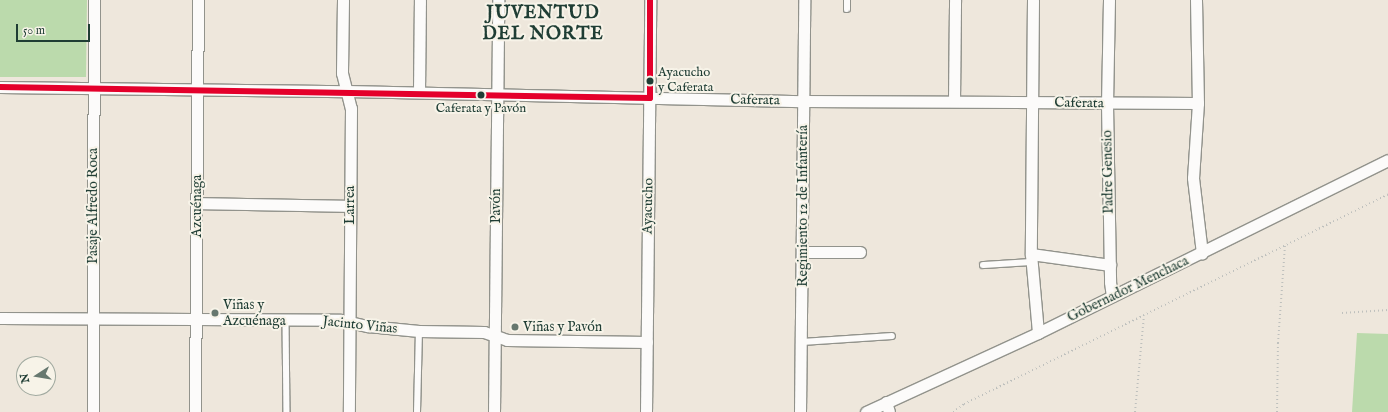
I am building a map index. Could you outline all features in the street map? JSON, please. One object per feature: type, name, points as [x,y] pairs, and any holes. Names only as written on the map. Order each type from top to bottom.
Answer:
[{"type":"street","name":"Pasaje Alfredo Roca","points":[[93,412],[92,88],[94,0]]},
{"type":"street","name":"Azcuénaga","points":[[195,412],[198,0]]},
{"type":"street","name":"Larrea","points":[[343,0],[342,73],[351,108],[349,412]]},
{"type":"street","points":[[419,92],[420,0]]},
{"type":"street","name":"Pavón","points":[[494,412],[496,337],[496,95],[498,0]]},
{"type":"street","name":"Ayacucho","points":[[646,412],[650,0]]},
{"type":"street","name":"Regimiento 12 de Infantería","points":[[800,412],[802,342],[804,0]]},
{"type":"street","points":[[954,101],[955,0]]},
{"type":"street","points":[[1033,0],[1031,258],[1038,333]]},
{"type":"street","name":"Padre Genesio","points":[[1109,0],[1107,104],[1112,296]]},
{"type":"street","points":[[1196,0],[1198,103],[1193,178],[1202,253]]},
{"type":"street","name":"Caferata","points":[[0,87],[419,92],[803,101],[954,101],[1107,104],[1198,103]]},
{"type":"street","name":"Gobernador Menchaca","points":[[866,412],[887,407],[1388,160]]},
{"type":"street","points":[[197,203],[350,206]]},
{"type":"street","points":[[802,252],[860,252]]},
{"type":"street","points":[[1031,258],[1110,264]]},
{"type":"street","name":"Jacinto Viñas","points":[[0,318],[286,320],[350,323],[418,331],[484,332],[496,337],[518,341],[647,342]]},
{"type":"lane","points":[[847,0],[847,9]]},
{"type":"lane","points":[[984,265],[1031,258]]},
{"type":"lane","points":[[286,320],[287,412]]},
{"type":"lane","points":[[417,412],[418,331]]},
{"type":"lane","points":[[802,342],[892,336]]},
{"type":"path","points":[[953,412],[964,404],[1388,194]]},
{"type":"path","points":[[1277,412],[1278,343],[1285,245]]},
{"type":"path","points":[[1342,313],[1388,310]]},
{"type":"path","points":[[1136,412],[1144,315]]},
{"type":"green space","points":[[0,0],[87,0],[86,77],[0,77]]},
{"type":"green space","points":[[1357,333],[1388,334],[1388,412],[1352,412]]},
{"type":"transit line","points":[[650,0],[650,98]]},
{"type":"transit line","points":[[0,87],[650,98]]},
{"type":"place","name":"Ayacucho y Caferata","points":[[650,81]]},
{"type":"place","name":"Caferata y Pavón","points":[[481,95]]},
{"type":"place","name":"Viñas y Azcuénaga","points":[[215,313]]},
{"type":"place","name":"Viñas y Pavón","points":[[515,327]]},
{"type":"district","name":"JUVENTUD DEL NORTE","points":[[543,25]]}]
